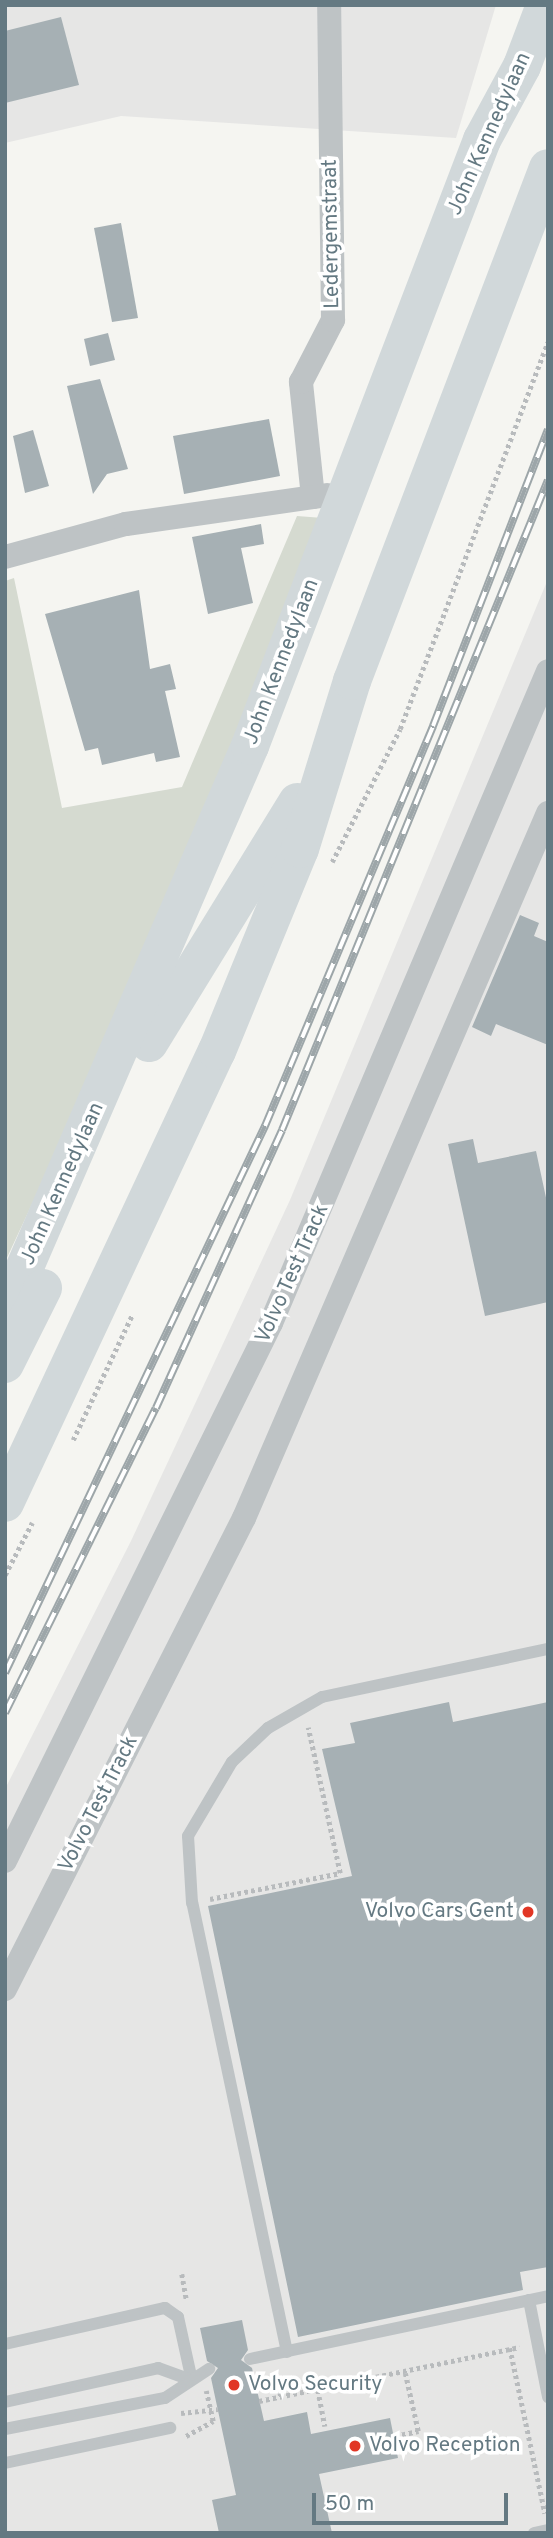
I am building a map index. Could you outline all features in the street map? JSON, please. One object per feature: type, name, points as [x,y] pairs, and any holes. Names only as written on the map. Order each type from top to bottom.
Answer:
[{"type":"highway","name":"John Kennedylaan","points":[[5,1313],[68,1175],[250,746],[482,140],[522,66],[545,5]]},
{"type":"highway","name":"John Kennedylaan","points":[[5,1503],[217,1051],[300,849],[352,681],[548,168]]},
{"type":"highway","name":"John Kennedylaan","points":[[5,1364],[145,1049],[288,820],[352,681]]},
{"type":"highway","points":[[5,1282],[68,1175]]},
{"type":"street","name":"Ledergemstraat","points":[[5,557],[126,524],[321,495],[301,382],[333,320],[330,5]]},
{"type":"street","name":"Volvo Test Track","points":[[5,1861],[276,1312],[548,671]]},
{"type":"street","name":"Volvo Test Track","points":[[5,1989],[244,1517],[548,813]]},
{"type":"lane","points":[[287,2352],[192,1903],[188,1836],[200,1808],[232,1762],[268,1728],[322,1697],[548,1649]]},
{"type":"lane","points":[[250,2360],[548,2296]]},
{"type":"lane","points":[[529,2300],[548,2397]]},
{"type":"lane","points":[[5,2344],[165,2308],[178,2317],[188,2377]]},
{"type":"lane","points":[[5,2402],[158,2368],[188,2377]]},
{"type":"lane","points":[[5,2429],[164,2398],[188,2377],[209,2369]]},
{"type":"lane","points":[[5,2463],[170,2428]]},
{"type":"lane","points":[[534,2533],[548,2530]]},
{"type":"path","points":[[192,1903],[340,1873],[304,1707]]},
{"type":"path","points":[[259,2401],[538,2344]]},
{"type":"path","points":[[510,2348],[548,2524]]},
{"type":"path","points":[[272,2355],[281,2397]]},
{"type":"path","points":[[396,2436],[418,2431],[405,2372]]},
{"type":"path","points":[[318,2390],[325,2426]]},
{"type":"path","points":[[174,2413],[218,2409]]},
{"type":"shaded area","points":[[5,5],[496,5],[456,138],[121,116],[5,143]]},
{"type":"shaded area","points":[[297,516],[323,518],[130,994],[5,1262],[5,581],[14,578],[62,808],[182,787]]},
{"type":"shaded area","points":[[548,579],[548,2533],[5,2533],[5,1789],[131,1541],[290,1200]]},
{"type":"building","points":[[61,17],[79,85],[5,103],[5,31]]},
{"type":"building","points":[[121,223],[138,318],[112,322],[94,228]]},
{"type":"building","points":[[108,333],[115,360],[90,366],[84,339]]},
{"type":"building","points":[[100,379],[128,469],[107,474],[93,494],[67,386]]},
{"type":"building","points":[[269,419],[280,476],[184,494],[173,436]]},
{"type":"building","points":[[33,430],[49,486],[25,493],[13,436]]},
{"type":"building","points":[[261,524],[264,544],[241,548],[253,603],[208,614],[192,537]]},
{"type":"building","points":[[139,590],[150,669],[170,664],[176,689],[165,691],[180,757],[156,762],[154,753],[102,765],[98,748],[85,751],[45,614]]},
{"type":"building","points":[[520,915],[539,923],[534,936],[548,942],[548,1045],[496,1024],[491,1036],[472,1027]]},
{"type":"building","points":[[473,1139],[478,1163],[536,1151],[548,1207],[548,1302],[485,1316],[448,1144]]},
{"type":"building","points":[[449,1702],[453,1722],[548,1702],[548,2267],[520,2272],[523,2290],[298,2337],[208,1906],[352,1876],[322,1749],[355,1743],[350,1723]]},
{"type":"building","points":[[242,2320],[248,2350],[241,2360],[252,2368],[264,2421],[307,2412],[311,2434],[390,2418],[398,2458],[319,2474],[332,2533],[219,2533],[212,2500],[236,2495],[211,2378],[218,2368],[207,2361],[200,2328]]},
{"type":"railway","points":[[5,1673],[265,1126],[433,726],[548,429]]},
{"type":"railway","points":[[5,1713],[156,1408],[282,1130],[548,480]]},
{"type":"place","name":"Volvo Cars Gent","points":[[528,1912]]},
{"type":"place","name":"Volvo Security","points":[[234,2385]]},
{"type":"place","name":"Volvo Reception","points":[[355,2446]]}]
